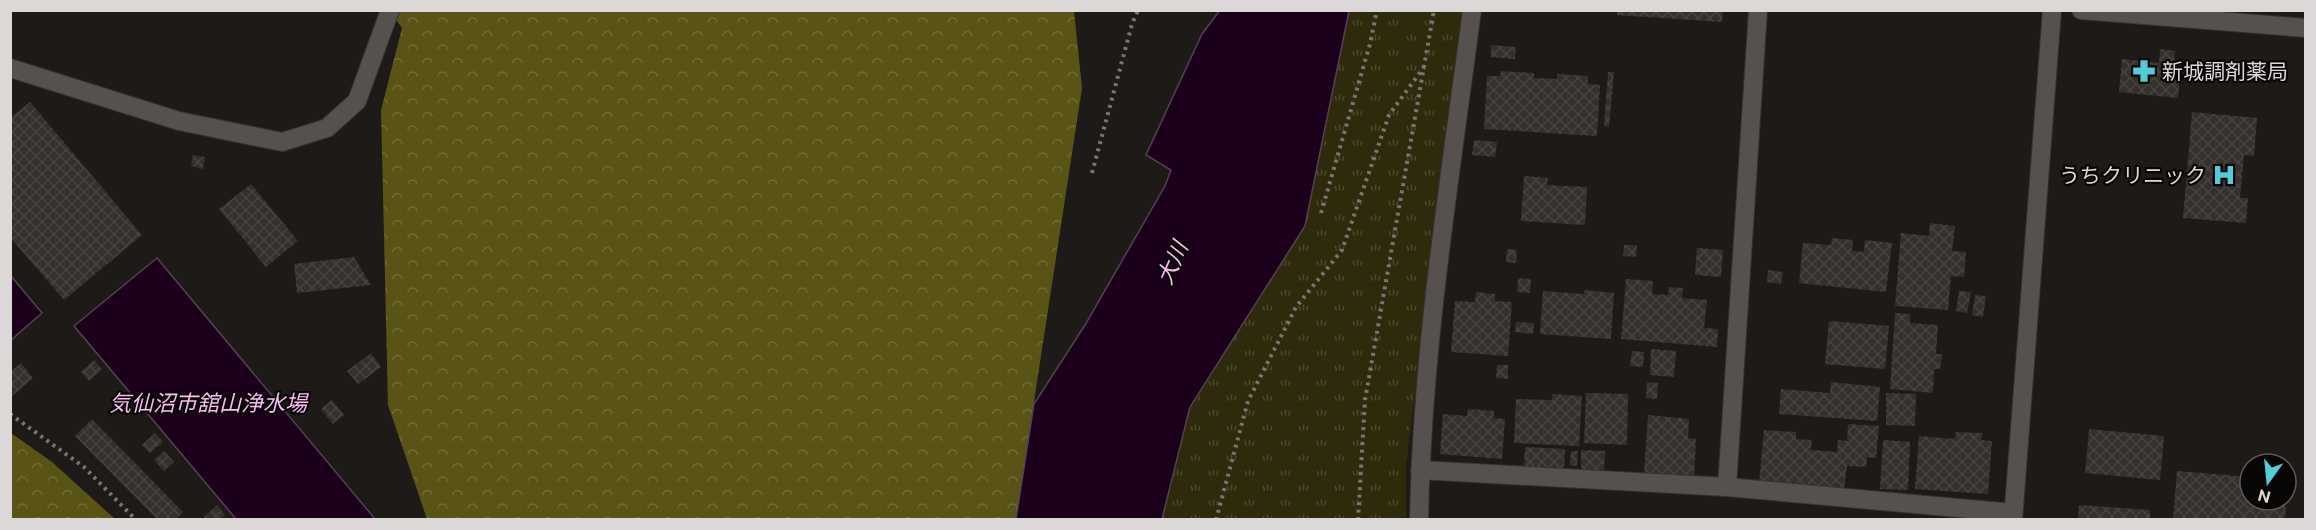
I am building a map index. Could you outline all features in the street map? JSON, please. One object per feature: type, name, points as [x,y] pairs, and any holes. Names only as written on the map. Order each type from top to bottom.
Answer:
[{"type":"street","points":[[10,68],[179,122],[282,142],[327,128],[357,101],[390,10]]},
{"type":"street","points":[[1419,519],[1420,470],[1435,294],[1472,10]]},
{"type":"street","points":[[1727,487],[1758,10]]},
{"type":"street","points":[[1420,470],[1727,487],[2013,516],[2052,10]]},
{"type":"street","points":[[2081,10],[2306,27]]},
{"type":"path","points":[[1092,173],[1132,24],[1138,10]]},
{"type":"path","points":[[1321,213],[1370,44],[1377,10]]},
{"type":"path","points":[[1358,519],[1365,400],[1434,10]]},
{"type":"path","points":[[1216,519],[1248,401],[1296,307],[1342,250],[1389,115],[1425,67]]},
{"type":"path","points":[[10,414],[84,467],[136,519]]},
{"type":"green space","points":[[390,11],[1074,11],[1082,88],[1016,519],[427,519],[388,405],[381,110],[402,28]]},
{"type":"green space","points":[[1349,11],[1462,11],[1406,466],[1406,519],[1162,520],[1190,408],[1305,226]]},
{"type":"green space","points":[[11,433],[52,462],[115,519],[11,519]]},
{"type":"water","name":"大川","points":[[1220,10],[1349,11],[1305,226],[1190,407],[1162,519],[1016,519],[1034,404],[1085,325],[1165,186],[1171,170],[1146,155],[1202,34]]},
{"type":"water","name":"気仙沼市舘山浄水場","points":[[157,258],[375,519],[236,519],[74,326]]},
{"type":"water","points":[[11,276],[42,313],[10,340]]},
{"type":"building","points":[[1617,10],[1723,10],[1722,22],[1617,15]]},
{"type":"building","points":[[1491,45],[1516,47],[1515,59],[1491,57]]},
{"type":"building","points":[[2160,49],[2175,51],[2174,63],[2181,62],[2178,98],[2119,92],[2122,59],[2159,63]]},
{"type":"building","points":[[1501,71],[1534,73],[1534,78],[1557,79],[1557,74],[1588,76],[1588,84],[1600,85],[1597,136],[1484,129],[1487,76],[1500,76]]},
{"type":"building","points":[[1608,72],[1614,72],[1609,127],[1604,126]]},
{"type":"building","points":[[30,102],[142,235],[64,300],[10,237],[10,118]]},
{"type":"building","points":[[2192,112],[2257,118],[2254,156],[2244,155],[2240,198],[2248,198],[2246,223],[2183,218]]},
{"type":"building","points":[[1474,140],[1497,142],[1495,157],[1472,155]]},
{"type":"building","points":[[193,155],[205,157],[203,169],[191,166]]},
{"type":"building","points":[[1524,176],[1548,178],[1547,185],[1587,187],[1585,225],[1521,221]]},
{"type":"building","points":[[251,184],[298,241],[266,267],[219,209]]},
{"type":"building","points":[[1930,223],[1955,226],[1952,251],[1966,252],[1964,277],[1951,276],[1948,310],[1895,306],[1901,233],[1929,236]]},
{"type":"building","points":[[1832,238],[1853,240],[1852,251],[1864,252],[1865,240],[1892,243],[1886,292],[1799,283],[1803,243],[1831,245]]},
{"type":"building","points":[[1624,245],[1637,245],[1636,257],[1623,256]]},
{"type":"building","points":[[1697,248],[1723,250],[1721,277],[1695,275]]},
{"type":"building","points":[[1507,249],[1517,250],[1516,263],[1506,262]]},
{"type":"building","points":[[354,257],[371,285],[297,293],[294,264]]},
{"type":"building","points":[[1768,270],[1783,272],[1781,284],[1767,282]]},
{"type":"building","points":[[1518,278],[1531,279],[1530,293],[1517,292]]},
{"type":"building","points":[[1626,279],[1653,281],[1652,294],[1668,295],[1669,287],[1683,288],[1682,298],[1707,300],[1704,328],[1718,329],[1717,347],[1621,339]]},
{"type":"building","points":[[1584,290],[1614,293],[1611,339],[1540,334],[1543,291],[1584,294]]},
{"type":"building","points":[[1959,291],[1971,292],[1967,313],[1956,311]]},
{"type":"building","points":[[1476,292],[1495,294],[1495,301],[1512,302],[1508,356],[1451,352],[1455,301],[1475,302]]},
{"type":"building","points":[[1975,295],[1986,296],[1983,317],[1972,315]]},
{"type":"building","points":[[1895,313],[1910,314],[1910,323],[1938,325],[1936,354],[1942,354],[1940,369],[1934,369],[1933,393],[1890,389]]},
{"type":"building","points":[[1829,321],[1889,326],[1885,369],[1825,364]]},
{"type":"building","points":[[1516,322],[1534,323],[1533,334],[1515,332]]},
{"type":"building","points":[[1651,349],[1676,351],[1674,377],[1650,375]]},
{"type":"building","points":[[1632,351],[1644,352],[1643,367],[1630,366]]},
{"type":"building","points":[[371,353],[381,367],[358,384],[347,371]]},
{"type":"building","points":[[94,360],[102,369],[89,381],[81,372]]},
{"type":"building","points":[[21,363],[33,378],[12,396],[10,394],[10,372]]},
{"type":"building","points":[[1497,365],[1508,365],[1508,379],[1496,378]]},
{"type":"building","points":[[1647,382],[1658,383],[1657,399],[1646,398]]},
{"type":"building","points":[[1831,382],[1880,387],[1877,421],[1779,414],[1781,389],[1830,393]]},
{"type":"building","points":[[1586,393],[1628,394],[1627,445],[1584,443]]},
{"type":"building","points":[[1886,393],[1916,394],[1915,426],[1886,425]]},
{"type":"building","points":[[1552,394],[1582,396],[1579,446],[1514,443],[1516,399],[1552,400]]},
{"type":"building","points":[[332,400],[344,415],[333,424],[321,409]]},
{"type":"building","points":[[1468,409],[1494,411],[1494,418],[1505,419],[1502,459],[1440,454],[1443,414],[1467,416]]},
{"type":"building","points":[[1648,415],[1689,419],[1688,438],[1696,439],[1694,477],[1644,473]]},
{"type":"building","points":[[92,419],[183,512],[175,520],[158,520],[75,436]]},
{"type":"building","points":[[1848,424],[1879,426],[1876,458],[1867,457],[1866,467],[1847,466],[1844,489],[1759,483],[1764,430],[1796,432],[1796,439],[1812,440],[1811,450],[1837,452],[1838,440],[1847,441]]},
{"type":"building","points":[[2089,429],[2164,436],[2160,480],[2085,473]]},
{"type":"building","points":[[1956,432],[1982,433],[1981,440],[1992,441],[1988,494],[1915,489],[1919,436],[1955,439]]},
{"type":"building","points":[[155,433],[163,442],[150,453],[142,445]]},
{"type":"building","points":[[1883,440],[1910,442],[1908,490],[1880,489]]},
{"type":"building","points":[[1525,447],[1565,449],[1564,470],[1524,468]]},
{"type":"building","points":[[1581,450],[1605,451],[1604,471],[1581,470]]},
{"type":"building","points":[[164,451],[174,462],[164,471],[154,460]]},
{"type":"building","points":[[1571,451],[1578,451],[1577,466],[1570,465]]},
{"type":"building","points":[[2177,471],[2238,476],[2238,512],[2285,512],[2285,520],[2173,520]]},
{"type":"building","points":[[217,505],[225,515],[219,520],[206,520],[204,517]]},
{"type":"building","points":[[2079,505],[2150,510],[2150,520],[2078,520]]},
{"type":"place","name":"新城調剤薬局","points":[[2144,71]]},
{"type":"place","name":"うちクリニック","points":[[2224,175]]}]
